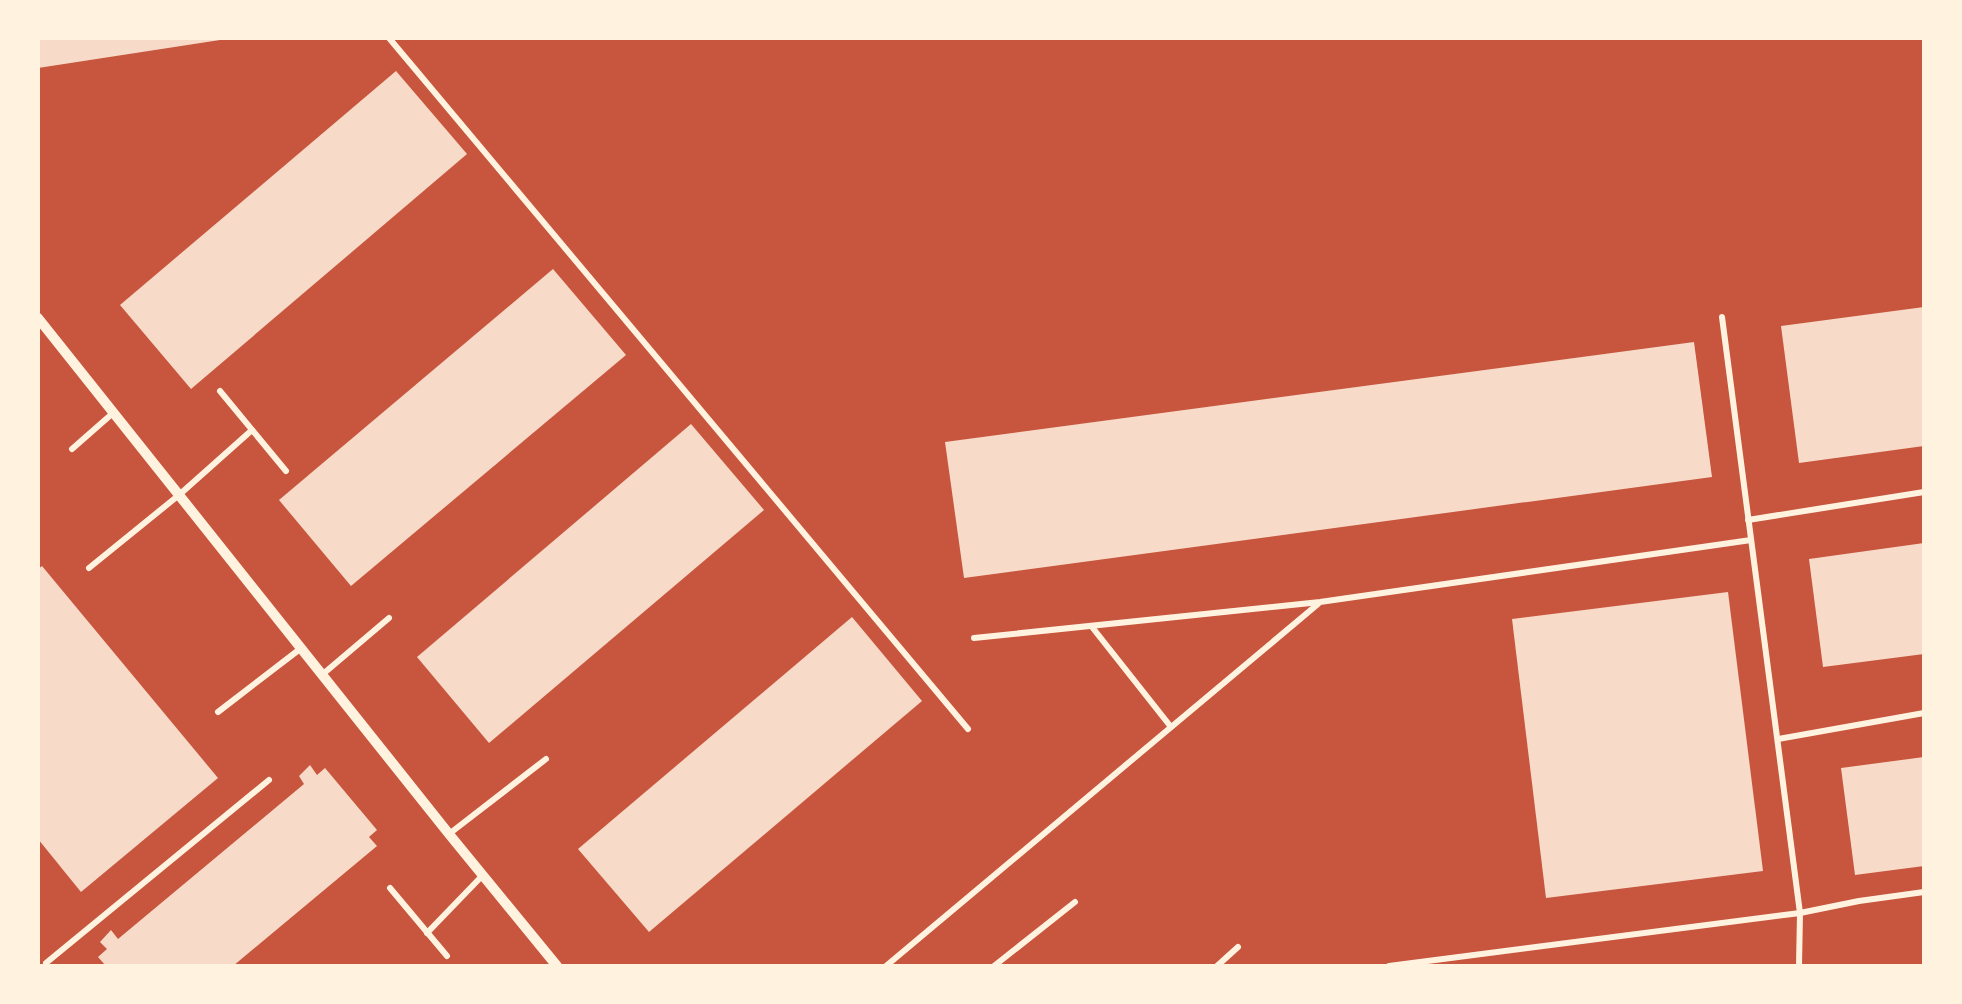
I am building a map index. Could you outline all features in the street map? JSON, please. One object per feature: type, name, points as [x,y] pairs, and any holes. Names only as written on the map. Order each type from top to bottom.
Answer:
[{"type":"street","points":[[38,318],[557,966]]},
{"type":"lane","points":[[389,38],[968,729]]},
{"type":"lane","points":[[1722,317],[1800,913],[1798,966]]},
{"type":"lane","points":[[220,391],[286,471]]},
{"type":"lane","points":[[72,449],[113,413]]},
{"type":"lane","points":[[89,568],[252,430]]},
{"type":"lane","points":[[1748,520],[1924,492]]},
{"type":"lane","points":[[974,638],[1320,602],[1751,540]]},
{"type":"lane","points":[[886,966],[1320,602]]},
{"type":"lane","points":[[322,675],[389,618]]},
{"type":"lane","points":[[1091,626],[1171,728]]},
{"type":"lane","points":[[218,712],[301,649]]},
{"type":"lane","points":[[1778,740],[1924,713]]},
{"type":"lane","points":[[449,834],[546,759]]},
{"type":"lane","points":[[46,964],[269,780]]},
{"type":"lane","points":[[428,933],[483,875]]},
{"type":"lane","points":[[390,888],[447,956]]},
{"type":"lane","points":[[1389,966],[1800,913],[1924,892]]},
{"type":"lane","points":[[994,966],[1074,902]]},
{"type":"lane","points":[[1218,966],[1238,947]]},
{"type":"building","points":[[38,38],[220,38],[220,40],[38,68]]},
{"type":"building","points":[[396,71],[467,154],[191,389],[120,305]]},
{"type":"building","points":[[553,269],[626,355],[351,586],[279,500]]},
{"type":"building","points":[[1924,307],[1924,446],[1799,463],[1781,326]]},
{"type":"building","points":[[1694,342],[1712,477],[964,578],[945,442]]},
{"type":"building","points":[[691,424],[764,510],[489,743],[417,657]]},
{"type":"building","points":[[1924,543],[1924,654],[1823,667],[1809,559]]},
{"type":"building","points":[[42,566],[218,778],[81,892],[38,839],[38,569]]},
{"type":"building","points":[[1728,592],[1763,871],[1546,898],[1512,619]]},
{"type":"building","points":[[852,617],[922,701],[649,932],[578,849]]},
{"type":"building","points":[[1924,757],[1924,866],[1855,875],[1841,768]]},
{"type":"building","points":[[310,765],[317,775],[325,768],[377,830],[369,837],[377,846],[233,966],[106,966],[98,957],[107,949],[100,942],[111,930],[118,939],[304,784],[299,776]]}]
